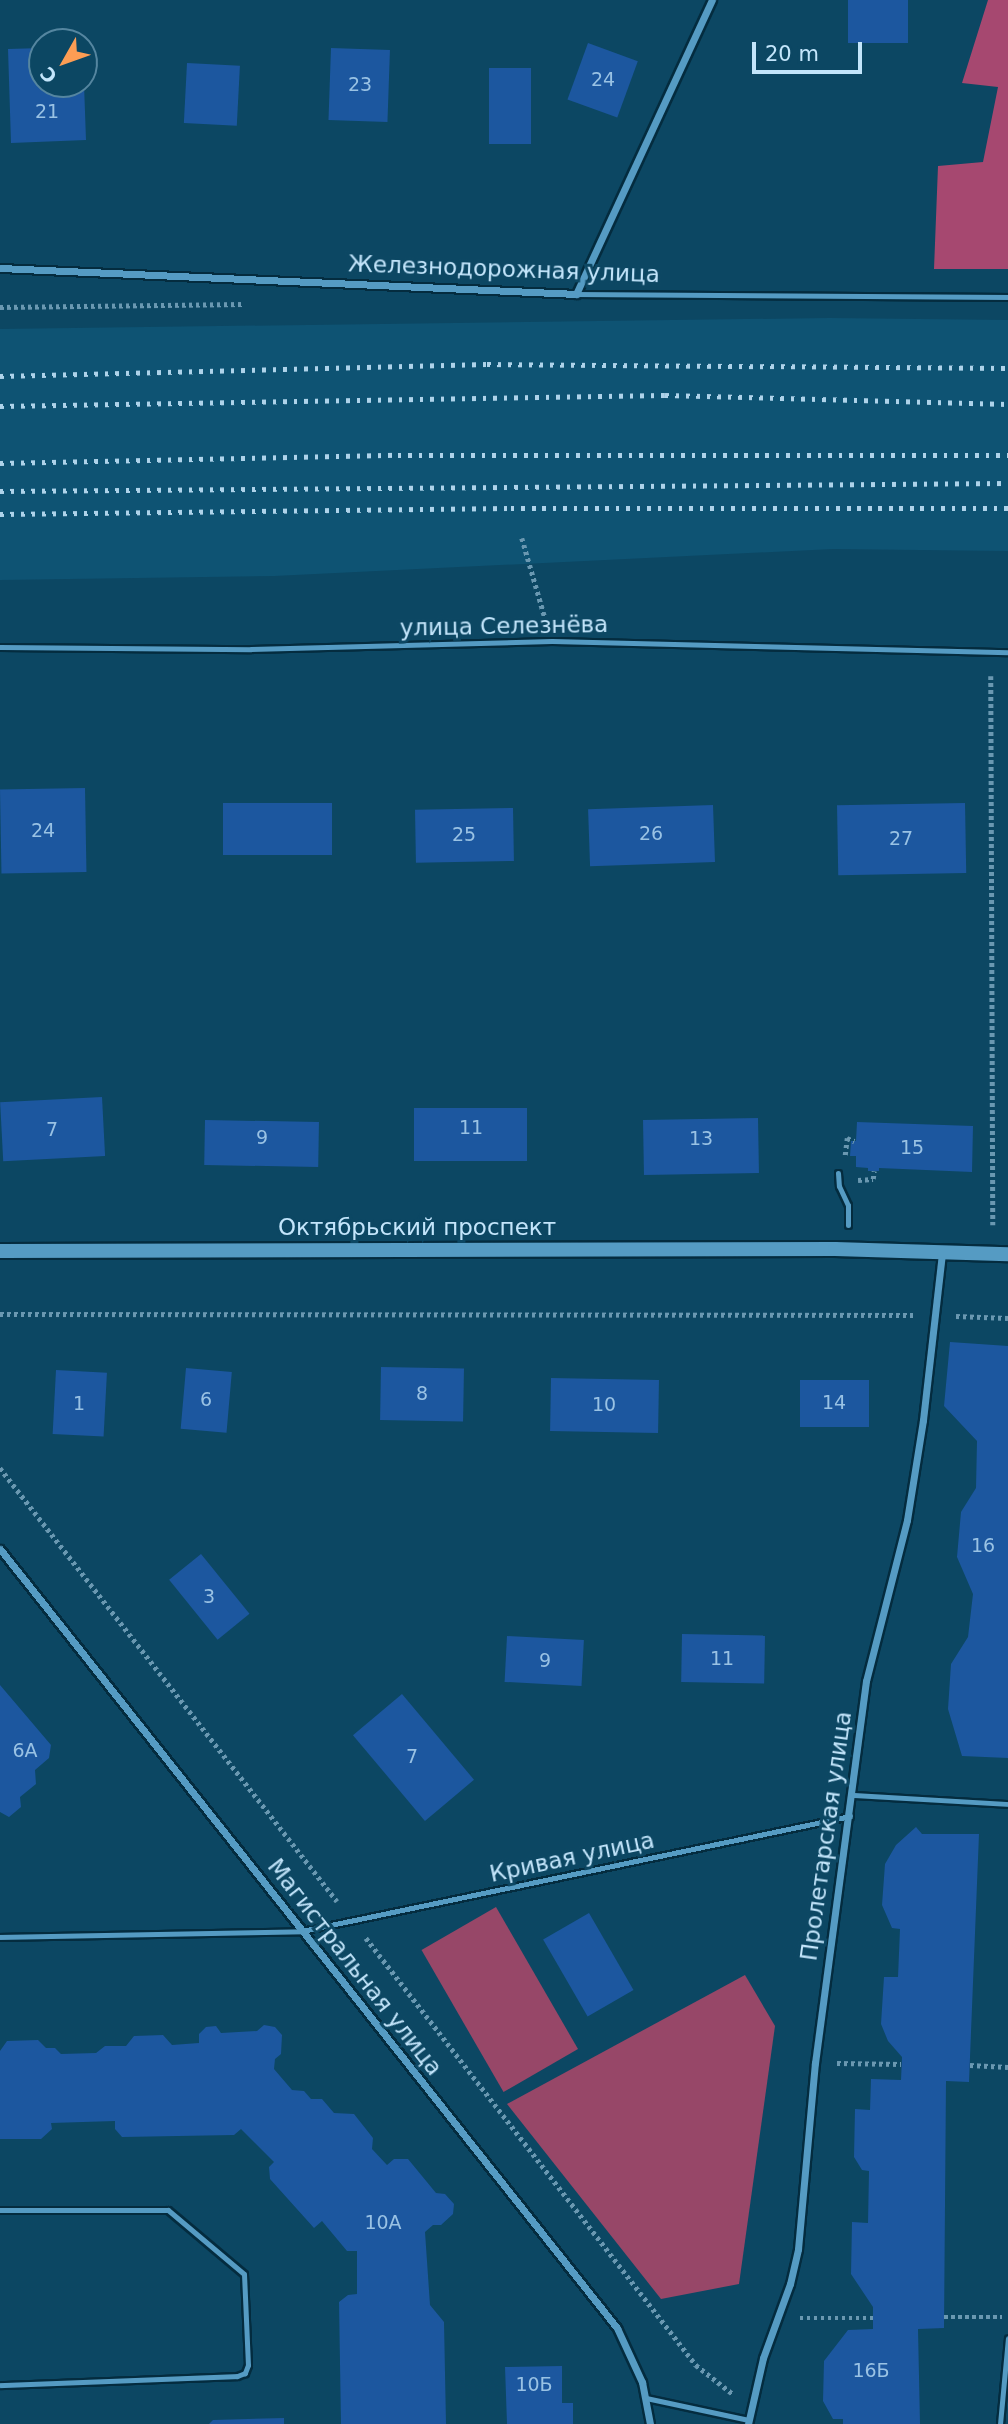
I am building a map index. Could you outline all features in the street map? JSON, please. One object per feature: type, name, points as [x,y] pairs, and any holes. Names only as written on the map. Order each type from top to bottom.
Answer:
[{"type":"main road","name":"Октябрьский проспект","points":[[0,1251],[835,1249],[1008,1254]]},
{"type":"street","points":[[576,294],[712,0]]},
{"type":"street","name":"Железнодорожная улица","points":[[0,268],[576,294]]},
{"type":"street","name":"Пролетарская улица","points":[[749,2422],[763,2358],[798,2249],[815,2063],[866,1681],[906,1520],[923,1420],[942,1252]]},
{"type":"street","name":"Магистральная улица","points":[[0,1549],[617,2328],[633,2357],[646,2398],[650,2424]]},
{"type":"lane","name":"Железнодорожная улица","points":[[576,294],[1008,297]]},
{"type":"lane","name":"улица Селезнёва","points":[[0,647],[251,649],[552,641],[1008,652]]},
{"type":"lane","points":[[838,1173],[839,1186],[848,1205],[849,1225]]},
{"type":"lane","points":[[852,1795],[1008,1804]]},
{"type":"lane","name":"Кривая улица","points":[[0,1937],[302,1931],[850,1816]]},
{"type":"lane","points":[[0,2210],[169,2210],[244,2274],[248,2365],[246,2373],[237,2376],[0,2385]]},
{"type":"lane","points":[[1000,2424],[1008,2338]]},
{"type":"lane","points":[[646,2398],[749,2422]]},
{"type":"path","points":[[522,538],[552,641]]},
{"type":"path","points":[[977,676],[1000,676]]},
{"type":"path","points":[[991,676],[993,1225]]},
{"type":"path","points":[[0,1314],[935,1315],[1008,1318]]},
{"type":"path","points":[[0,1468],[696,2365],[752,2407]]},
{"type":"path","points":[[815,2063],[901,2064]]},
{"type":"path","points":[[970,2066],[1008,2067]]},
{"type":"path","points":[[944,2317],[1008,2317]]},
{"type":"path","points":[[778,2318],[873,2318]]},
{"type":"shaded area","points":[[988,0],[1008,0],[1008,269],[934,269],[938,166],[983,162],[998,87],[962,83]]},
{"type":"shaded area","points":[[829,318],[1008,320],[1008,551],[833,549],[274,576],[0,580],[0,329]]},
{"type":"shaded area","points":[[496,1907],[578,2049],[504,2092],[422,1950]]},
{"type":"shaded area","points":[[745,1975],[775,2026],[739,2284],[661,2299],[507,2104]]},
{"type":"building","points":[[848,0],[908,0],[908,43],[848,43]]},
{"type":"building","points":[[588,43],[638,61],[617,118],[567,99]]},
{"type":"building","points":[[28,48],[28,98],[84,98],[86,140],[11,143],[8,49]]},
{"type":"building","points":[[331,48],[390,50],[387,122],[328,120]]},
{"type":"building","points":[[187,63],[240,66],[237,126],[184,123]]},
{"type":"building","points":[[489,68],[531,68],[531,144],[489,144]]},
{"type":"building","points":[[85,788],[86,872],[1,873],[0,789]]},
{"type":"building","points":[[223,803],[332,803],[332,855],[223,855]]},
{"type":"building","points":[[965,803],[966,873],[838,875],[837,805]]},
{"type":"building","points":[[713,805],[715,862],[590,866],[588,809]]},
{"type":"building","points":[[513,808],[514,861],[416,863],[415,810]]},
{"type":"building","points":[[102,1097],[105,1156],[3,1161],[0,1102]]},
{"type":"building","points":[[414,1108],[527,1108],[527,1161],[414,1161]]},
{"type":"building","points":[[758,1118],[759,1173],[644,1175],[643,1120]]},
{"type":"building","points":[[205,1120],[319,1122],[318,1167],[204,1165]]},
{"type":"building","points":[[857,1122],[973,1126],[972,1172],[879,1168],[879,1171],[868,1171],[868,1168],[856,1167],[856,1156],[850,1156],[851,1141],[856,1141]]},
{"type":"building","points":[[950,1342],[1008,1346],[1008,1758],[962,1756],[948,1709],[951,1664],[968,1637],[973,1594],[957,1557],[961,1512],[976,1488],[977,1441],[944,1406]]},
{"type":"building","points":[[381,1367],[464,1368],[463,1421],[380,1420]]},
{"type":"building","points":[[186,1368],[232,1372],[227,1433],[181,1429]]},
{"type":"building","points":[[56,1370],[107,1373],[104,1437],[53,1434]]},
{"type":"building","points":[[551,1378],[659,1380],[658,1433],[550,1431]]},
{"type":"building","points":[[800,1380],[869,1380],[869,1427],[800,1427]]},
{"type":"building","points":[[201,1554],[249,1614],[218,1640],[169,1580]]},
{"type":"building","points":[[682,1634],[765,1635],[764,1683],[681,1682]]},
{"type":"building","points":[[507,1636],[584,1640],[581,1686],[505,1682]]},
{"type":"building","points":[[0,1685],[51,1745],[49,1758],[35,1770],[36,1784],[20,1797],[21,1807],[9,1817],[0,1812]]},
{"type":"building","points":[[402,1694],[474,1780],[425,1821],[353,1735]]},
{"type":"building","points":[[916,1827],[922,1834],[979,1834],[969,2082],[946,2081],[944,2328],[918,2329],[920,2424],[843,2424],[843,2419],[833,2419],[823,2401],[824,2361],[848,2330],[873,2329],[873,2307],[851,2274],[852,2222],[868,2223],[869,2171],[862,2170],[854,2157],[855,2109],[870,2110],[871,2079],[901,2080],[902,2057],[888,2041],[881,2024],[884,1977],[898,1977],[900,1929],[892,1928],[882,1905],[885,1864],[896,1845]]},
{"type":"building","points":[[589,1913],[634,1990],[588,2017],[543,1940]]},
{"type":"building","points":[[264,2025],[275,2027],[282,2035],[281,2054],[275,2059],[274,2069],[292,2090],[304,2091],[311,2099],[322,2099],[334,2113],[354,2114],[373,2138],[372,2149],[387,2165],[394,2159],[408,2159],[436,2193],[445,2194],[454,2204],[453,2214],[441,2225],[433,2225],[425,2232],[430,2305],[444,2322],[446,2424],[341,2424],[339,2302],[348,2295],[357,2294],[357,2251],[347,2251],[322,2221],[314,2228],[270,2179],[269,2167],[274,2162],[241,2129],[234,2135],[122,2137],[115,2129],[115,2121],[51,2123],[52,2129],[41,2139],[0,2139],[0,2051],[7,2041],[38,2040],[46,2048],[55,2048],[61,2054],[96,2053],[105,2046],[126,2046],[134,2036],[163,2035],[172,2045],[199,2043],[199,2034],[206,2027],[216,2026],[221,2033],[257,2031]]},
{"type":"building","points":[[562,2366],[562,2403],[573,2403],[573,2424],[507,2424],[505,2367]]},
{"type":"building","points":[[284,2418],[284,2424],[209,2424],[213,2420]]},
{"type":"railway","points":[[0,376],[487,364],[1008,368]]},
{"type":"railway","points":[[0,406],[665,395],[1008,404]]},
{"type":"railway","points":[[0,463],[398,455],[1008,455]]},
{"type":"railway","points":[[0,491],[1008,483]]},
{"type":"railway","points":[[0,514],[511,508],[1008,508]]}]
